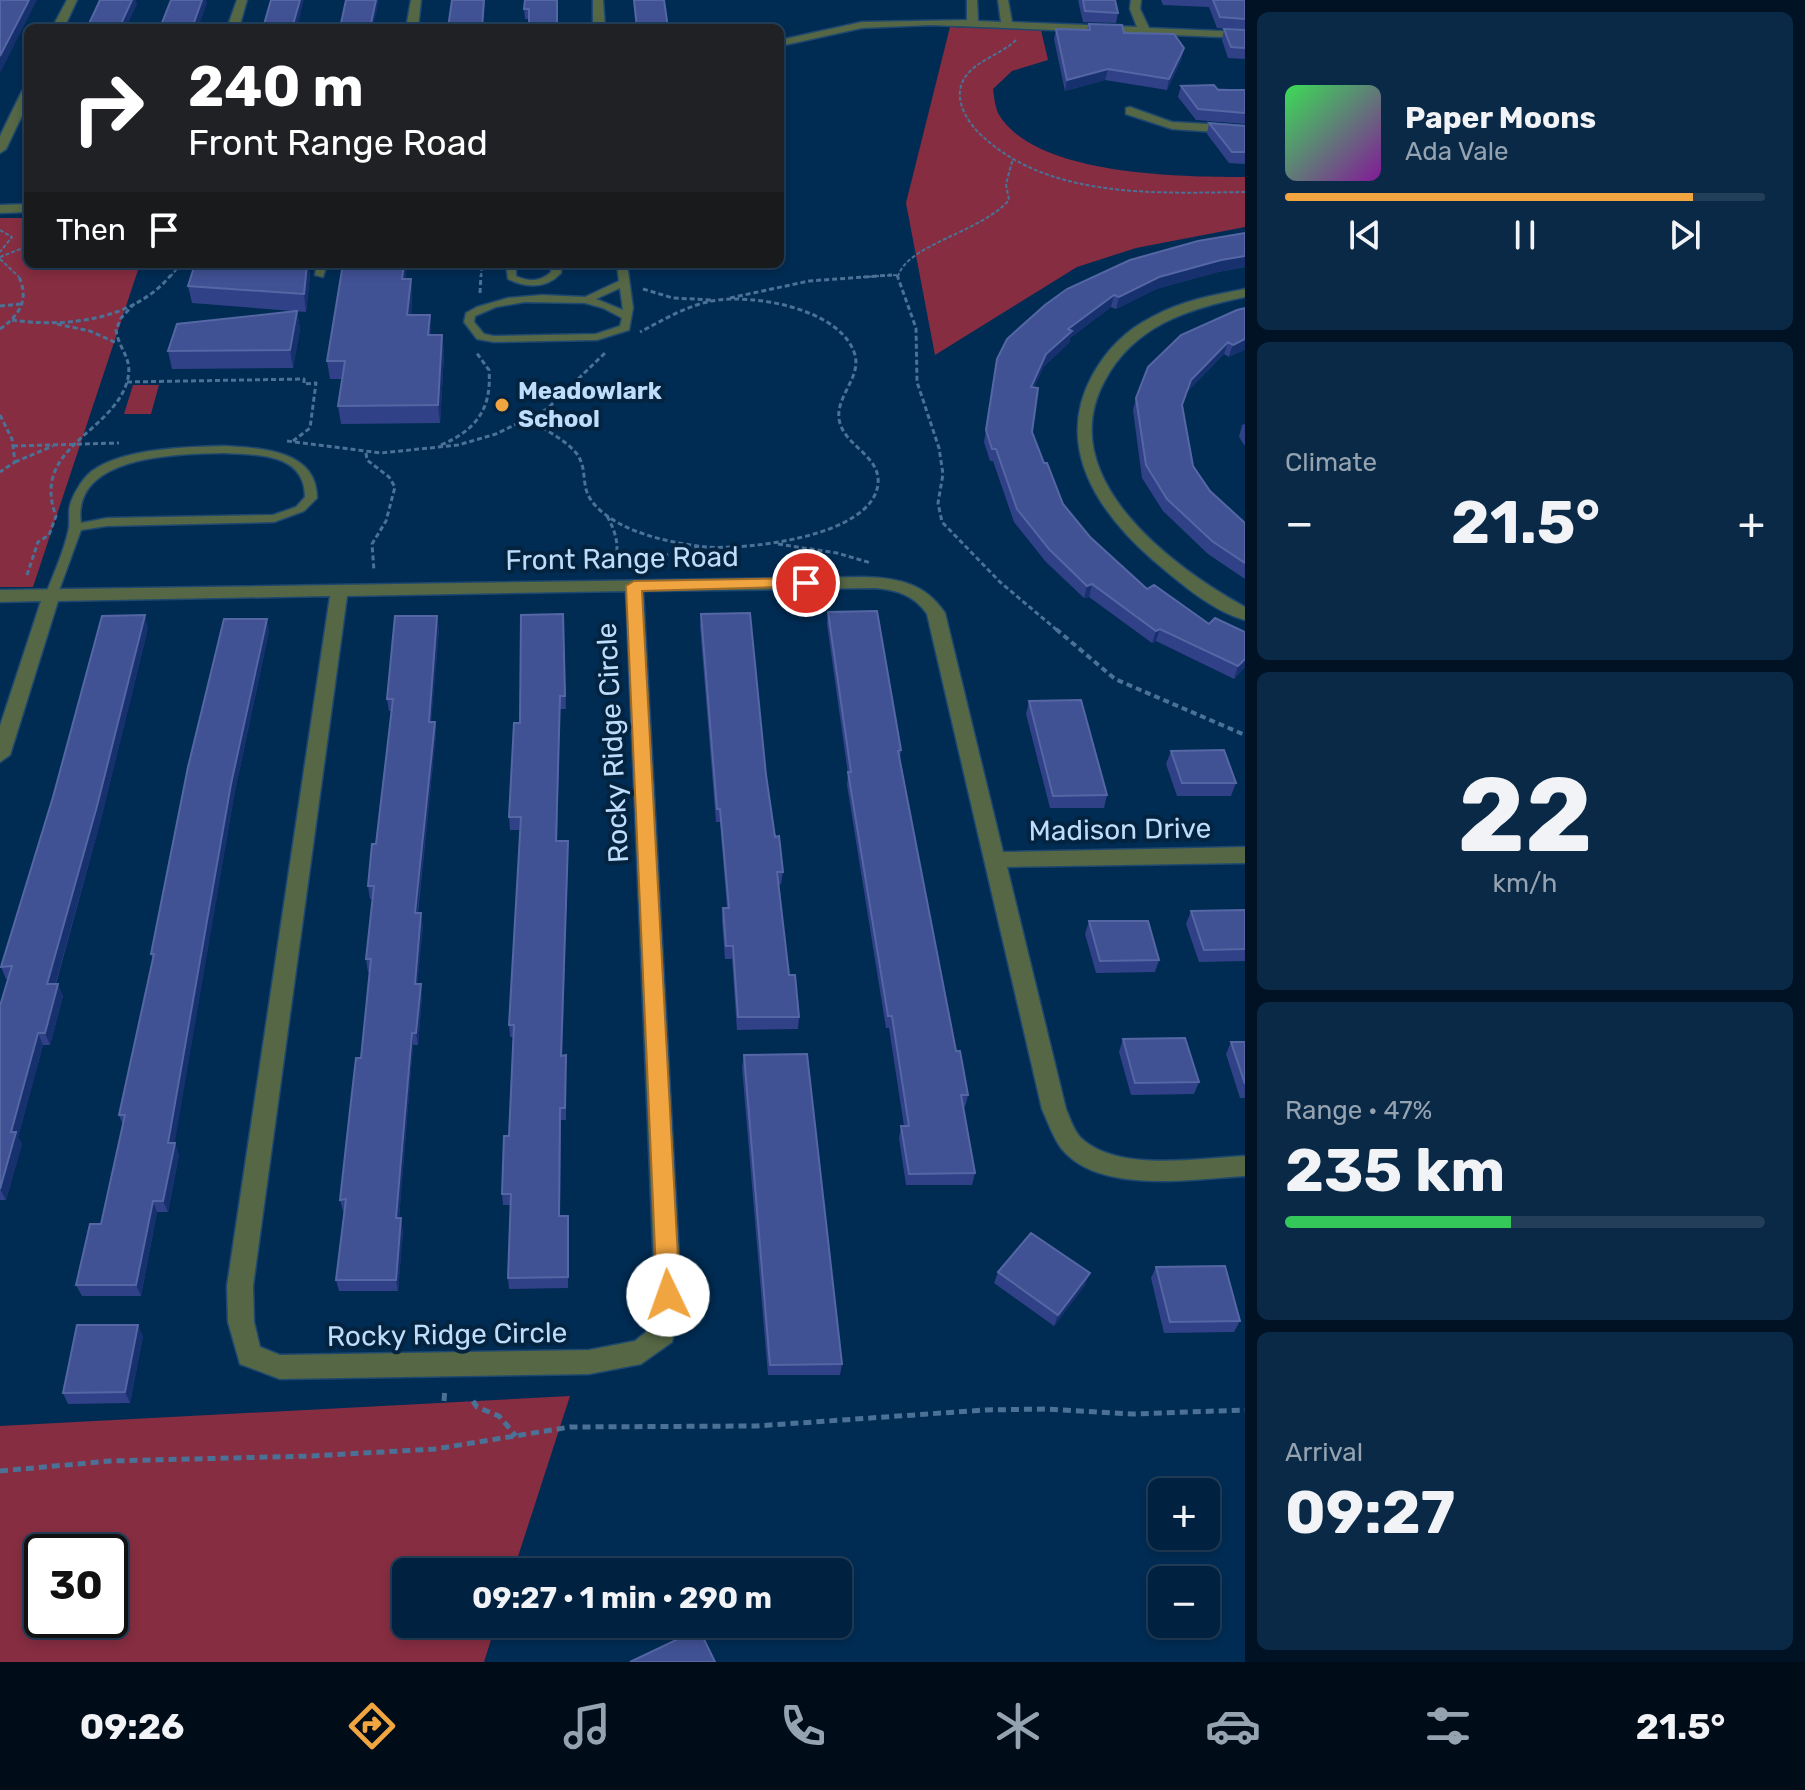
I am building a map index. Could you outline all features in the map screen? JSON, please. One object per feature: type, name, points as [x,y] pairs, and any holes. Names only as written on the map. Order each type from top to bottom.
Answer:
[{"type":"street","points":[[60,24],[72,0]]},
{"type":"street","points":[[234,24],[242,0]]},
{"type":"street","points":[[413,24],[416,0]]},
{"type":"street","points":[[598,0],[599,24]]},
{"type":"street","points":[[972,0],[973,23]]},
{"type":"street","points":[[1003,0],[1007,25]]},
{"type":"street","points":[[1136,0],[1135,9],[1144,30]]},
{"type":"street","points":[[784,42],[862,25],[973,23],[1245,35]]},
{"type":"street","points":[[0,149],[24,99]]},
{"type":"street","points":[[1130,111],[1152,123],[1185,129],[1245,130]]},
{"type":"street","points":[[0,209],[24,208]]},
{"type":"street","points":[[1245,293],[1202,302],[1157,319],[1121,344],[1095,377],[1083,411],[1082,439],[1106,500],[1135,535],[1181,574],[1245,614]]},
{"type":"street","name":"Front Range Road","points":[[0,596],[864,582],[901,584],[928,600],[940,625],[1054,1109],[1070,1141],[1094,1161],[1123,1169],[1245,1166]]},
{"type":"street","name":"Rocky Ridge Circle","points":[[339,592],[240,1286],[241,1322],[249,1355],[280,1367],[589,1362],[641,1352],[663,1334],[668,1279],[634,586]]},
{"type":"street","points":[[0,755],[51,596]]},
{"type":"street","name":"Madison Drive","points":[[995,860],[1245,855]]},
{"type":"lane","points":[[511,268],[511,277],[534,284],[549,281],[556,268]]},
{"type":"lane","points":[[622,268],[628,308],[625,328],[597,337],[494,339],[481,337],[469,322],[470,315],[490,303],[587,300],[626,316]]},
{"type":"lane","points":[[587,300],[623,283]]},
{"type":"lane","points":[[51,596],[76,527],[74,513],[82,491],[97,473],[142,455],[266,451],[293,461],[306,473],[311,485],[311,498],[300,509],[274,518],[107,522],[76,527]]},
{"type":"path","points":[[1022,25],[1014,44],[966,76],[960,98],[975,129],[1013,158],[1078,181],[1137,193],[1245,192]]},
{"type":"path","points":[[1013,158],[1006,184],[1009,200],[1003,210],[986,223],[949,237],[910,259],[897,275],[916,328],[917,382],[939,448],[943,474],[938,503],[942,522],[1011,591],[1115,679],[1245,735]]},
{"type":"path","points":[[0,230],[12,237],[0,256]]},
{"type":"path","points":[[0,256],[24,247]]},
{"type":"path","points":[[0,256],[22,277],[25,296],[12,320],[0,329]]},
{"type":"path","points":[[118,344],[116,324],[135,303],[170,278],[178,268]]},
{"type":"path","points":[[470,298],[480,293],[482,268]]},
{"type":"path","points":[[640,320],[638,329],[630,336],[674,315],[724,299],[809,281],[897,275]]},
{"type":"path","points":[[528,420],[582,461],[587,494],[604,511],[622,524],[647,535],[703,545],[742,547],[776,544],[825,530],[852,517],[872,501],[878,484],[875,466],[844,432],[839,420],[840,400],[857,367],[854,351],[843,335],[826,321],[774,303],[673,298],[637,287],[638,298]]},
{"type":"path","points":[[55,323],[97,316],[135,303]]},
{"type":"path","points":[[0,306],[22,304]]},
{"type":"path","points":[[12,320],[55,323],[90,331],[118,344],[129,359],[127,382],[117,402],[72,444],[52,482],[50,500],[56,516],[49,535],[38,542],[27,575]]},
{"type":"path","points":[[278,442],[293,441],[366,453],[433,448],[496,434],[528,420],[563,396],[615,346]]},
{"type":"path","points":[[433,448],[472,429],[487,410],[491,371],[488,361],[472,349]]},
{"type":"path","points":[[127,382],[304,379],[304,384],[316,383],[310,428],[293,441]]},
{"type":"path","points":[[0,415],[13,446],[15,462]]},
{"type":"path","points":[[13,446],[133,443]]},
{"type":"path","points":[[0,472],[15,462],[58,445]]},
{"type":"path","points":[[366,453],[367,460],[389,477],[395,487],[386,521],[372,544],[374,573]]},
{"type":"path","points":[[604,511],[616,531],[620,546],[612,569]]},
{"type":"path","points":[[776,544],[837,553],[876,565]]},
{"type":"path","points":[[616,563],[673,555],[703,545]]},
{"type":"path","points":[[473,1401],[477,1407],[499,1416],[516,1436]]},
{"type":"path","points":[[0,1471],[110,1461],[312,1456],[435,1449],[570,1427],[756,1426],[985,1410],[1045,1409],[1133,1414],[1245,1410]]},
{"type":"shaded area","points":[[950,27],[1041,30],[1048,60],[1012,71],[993,89],[998,113],[1016,134],[1042,150],[1111,169],[1184,176],[1245,177],[1245,227],[1136,248],[1077,267],[935,355],[906,203]]},
{"type":"shaded area","points":[[0,218],[24,218],[24,268],[139,268],[33,587],[0,587]]},
{"type":"shaded area","points":[[133,385],[159,385],[151,414],[124,414]]},
{"type":"shaded area","points":[[570,1396],[518,1558],[392,1558],[392,1638],[492,1638],[484,1662],[0,1662],[0,1426]]},
{"type":"building","points":[[0,0],[29,0],[0,56]]},
{"type":"building","points":[[100,0],[132,0],[121,24],[89,24]]},
{"type":"building","points":[[171,0],[202,0],[193,24],[162,24]]},
{"type":"building","points":[[271,0],[300,0],[293,24],[264,24]]},
{"type":"building","points":[[346,0],[376,0],[371,24],[341,24]]},
{"type":"building","points":[[452,0],[484,0],[482,24],[449,24]]},
{"type":"building","points":[[525,0],[557,0],[557,24],[529,24],[529,9],[524,9]]},
{"type":"building","points":[[634,0],[664,0],[667,24],[637,24]]},
{"type":"building","points":[[1083,0],[1115,0],[1118,13],[1085,11]]},
{"type":"building","points":[[1213,0],[1245,0],[1245,19],[1220,17]]},
{"type":"building","points":[[1089,24],[1122,25],[1124,33],[1174,34],[1184,48],[1169,79],[1108,69],[1067,80],[1056,29],[1090,30]]},
{"type":"building","points":[[1224,29],[1245,30],[1245,48],[1231,47]]},
{"type":"building","points":[[1214,85],[1218,90],[1245,90],[1245,113],[1198,109],[1181,86]]},
{"type":"building","points":[[1209,123],[1245,126],[1245,152],[1232,152]]},
{"type":"building","points":[[1245,233],[1245,256],[1159,277],[1119,297],[1114,295],[1068,329],[1072,331],[1046,354],[1031,387],[1038,388],[1032,432],[1063,504],[1090,537],[1147,589],[1154,585],[1209,624],[1215,618],[1245,632],[1245,659],[1238,666],[1160,629],[1156,631],[1092,584],[1087,586],[1049,549],[1017,509],[986,430],[997,359],[1007,339],[1045,305],[1067,289],[1130,260],[1198,241]]},
{"type":"building","points":[[194,268],[307,268],[304,294],[188,286]]},
{"type":"building","points":[[342,268],[403,268],[402,279],[411,279],[407,315],[430,315],[428,335],[442,335],[438,405],[338,406],[345,361],[327,361]]},
{"type":"building","points":[[1245,308],[1245,339],[1233,345],[1228,342],[1191,380],[1182,405],[1193,466],[1210,491],[1245,523],[1245,563],[1212,541],[1167,499],[1146,465],[1136,398],[1148,367],[1181,335]]},
{"type":"building","points":[[297,311],[290,350],[168,351],[177,324]]},
{"type":"building","points":[[877,611],[901,750],[898,751],[956,1051],[960,1051],[968,1095],[961,1095],[975,1173],[909,1174],[901,1126],[909,1126],[848,772],[851,772],[828,612]]},
{"type":"building","points":[[750,613],[766,775],[783,872],[777,872],[789,975],[795,975],[799,1017],[738,1017],[733,946],[726,946],[723,908],[729,908],[720,809],[717,809],[701,614]]},
{"type":"building","points":[[563,614],[565,696],[560,696],[556,841],[568,841],[561,1056],[566,1055],[565,1108],[560,1108],[559,1216],[568,1216],[568,1277],[508,1278],[511,1194],[502,1194],[504,1136],[509,1136],[514,1025],[509,1025],[521,817],[509,817],[514,723],[520,723],[521,615]]},
{"type":"building","points":[[145,615],[97,806],[47,984],[58,984],[45,1033],[38,1033],[11,1132],[16,1132],[0,1189],[0,1006],[12,966],[1,967],[53,797],[102,616]]},
{"type":"building","points":[[395,616],[437,616],[429,722],[435,722],[415,913],[421,913],[415,984],[421,984],[416,1033],[412,1033],[396,1218],[401,1218],[396,1280],[336,1280],[346,1199],[340,1200],[356,1058],[361,1058],[371,959],[366,959],[374,886],[368,886],[393,699],[387,699]]},
{"type":"building","points":[[224,619],[267,619],[231,784],[168,1143],[175,1143],[163,1201],[153,1201],[136,1285],[76,1285],[90,1224],[101,1224],[125,1115],[119,1115],[154,954],[151,954],[188,767]]},
{"type":"building","points":[[1081,700],[1107,795],[1053,796],[1029,701]]},
{"type":"building","points":[[1224,750],[1236,783],[1182,783],[1171,751]]},
{"type":"building","points":[[1245,910],[1245,949],[1204,950],[1191,911]]},
{"type":"building","points":[[1089,921],[1148,921],[1159,960],[1100,961]]},
{"type":"building","points":[[1185,1038],[1199,1082],[1135,1083],[1123,1039]]},
{"type":"building","points":[[1231,1042],[1245,1042],[1245,1084]]},
{"type":"building","points":[[807,1054],[842,1364],[770,1365],[744,1055]]},
{"type":"building","points":[[1031,1233],[1090,1273],[1058,1315],[998,1272]]},
{"type":"building","points":[[1225,1266],[1240,1321],[1170,1322],[1156,1267]]},
{"type":"building","points":[[77,1325],[138,1325],[125,1392],[63,1393]]},
{"type":"building","points":[[680,1638],[703,1638],[715,1662],[630,1662]]},
{"type":"place","name":"Meadowlark School","points":[[502,405]]},
{"type":"route","points":[[668,1295],[634,586],[806,583]]}]
